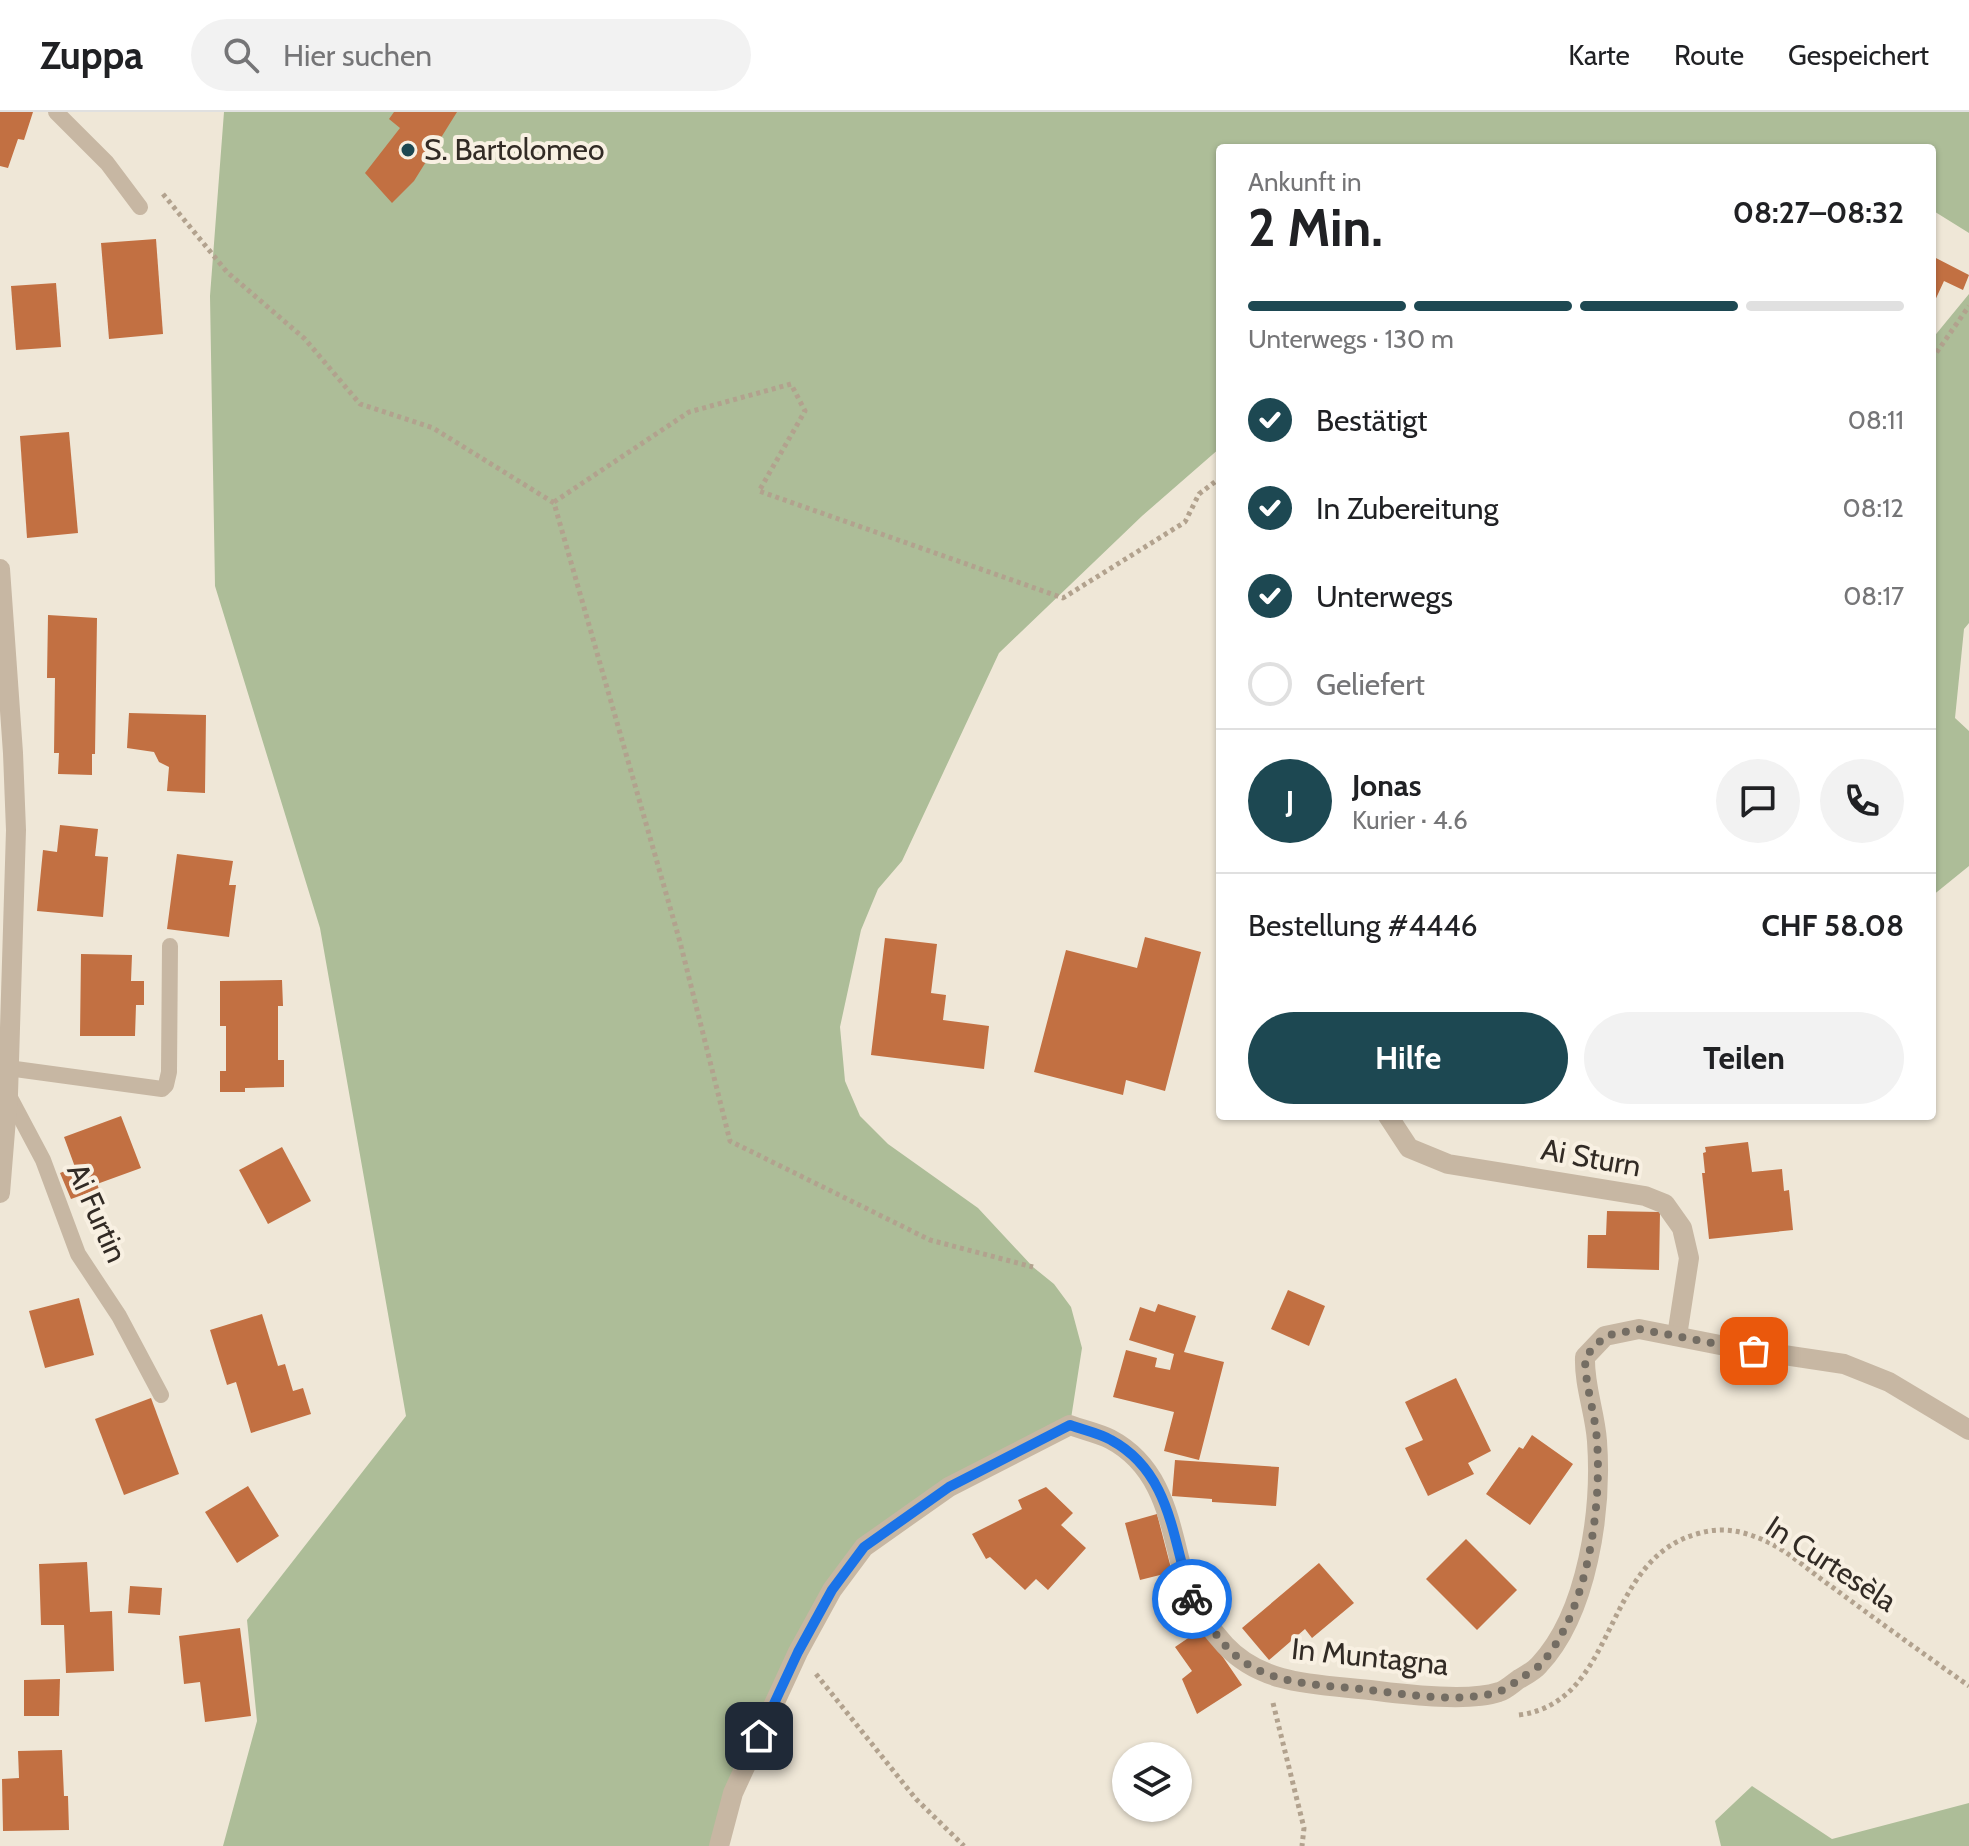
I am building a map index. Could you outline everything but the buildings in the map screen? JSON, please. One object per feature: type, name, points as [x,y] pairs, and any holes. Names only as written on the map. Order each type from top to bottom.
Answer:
[{"type":"street","points":[[0,569],[15,799],[8,1094],[0,1193]]},
{"type":"street","points":[[0,899],[12,878]]},
{"type":"street","name":"Ai Sturn","points":[[1391,1120],[1409,1148],[1448,1164],[1645,1196],[1665,1204],[1682,1228],[1689,1258],[1685,1300],[1677,1336]]},
{"type":"street","name":"In Muntagna","points":[[719,1846],[733,1793],[798,1652],[832,1590],[864,1547],[949,1487],[1070,1425],[1110,1439],[1138,1459],[1156,1482],[1174,1532],[1191,1599],[1225,1645],[1249,1666],[1272,1677],[1412,1695],[1457,1696],[1499,1692],[1538,1667],[1556,1642],[1578,1598],[1597,1496],[1597,1442],[1593,1405],[1585,1381],[1585,1357],[1605,1336],[1639,1329],[1844,1364],[1889,1382],[1969,1430]]},
{"type":"lane","points":[[56,112],[107,163],[140,207]]},
{"type":"lane","points":[[8,1068],[162,1089],[169,1072],[170,946]]},
{"type":"lane","name":"Ai Furtin","points":[[8,1094],[43,1160],[78,1254],[119,1316],[161,1395]]},
{"type":"path","points":[[153,185],[173,204],[227,272],[305,339],[360,404],[433,428],[554,503],[680,942],[730,1141],[930,1240],[1033,1267]]},
{"type":"path","points":[[1936,353],[1969,306]]},
{"type":"path","points":[[554,503],[689,412],[791,384],[805,411],[759,491],[1063,598],[1185,522],[1199,494],[1216,481]]},
{"type":"path","name":"In Curtesèla","points":[[1514,1716],[1529,1714],[1553,1703],[1576,1686],[1591,1665],[1625,1595],[1647,1562],[1669,1545],[1713,1529],[1732,1529],[1771,1544],[1969,1686]]},
{"type":"path","points":[[798,1652],[916,1799],[964,1846]]},
{"type":"path","points":[[1272,1677],[1271,1696],[1304,1828],[1302,1846]]},
{"type":"green space","points":[[224,112],[1969,112],[1969,233],[1936,212],[1936,144],[1216,144],[1216,451],[1142,516],[999,653],[902,861],[878,889],[861,930],[840,1027],[845,1081],[860,1116],[888,1144],[978,1208],[1033,1267],[1054,1284],[1071,1307],[1082,1348],[1070,1425],[908,1514],[832,1590],[719,1846],[223,1846],[257,1721],[247,1620],[406,1416],[320,928],[215,586],[210,296]]},
{"type":"green space","points":[[1969,294],[1969,623],[1964,629],[1955,718],[1969,731],[1969,866],[1936,893],[1936,334]]},
{"type":"green space","points":[[1752,1786],[1832,1839],[1969,1803],[1969,1846],[1721,1846],[1715,1821]]},
{"type":"way so far","points":[[1192,1599],[1225,1645],[1249,1666],[1272,1677],[1412,1695],[1457,1696],[1499,1692],[1538,1667],[1556,1642],[1578,1598],[1597,1496],[1597,1442],[1593,1405],[1585,1381],[1585,1357],[1605,1336],[1639,1329],[1754,1351]]},
{"type":"place","name":"S. Bartolomeo","points":[[408,150]]},
{"type":"route","points":[[759,1736],[798,1652],[832,1590],[864,1547],[949,1487],[1070,1425],[1110,1439],[1138,1459],[1156,1482],[1174,1532],[1192,1599]]}]
